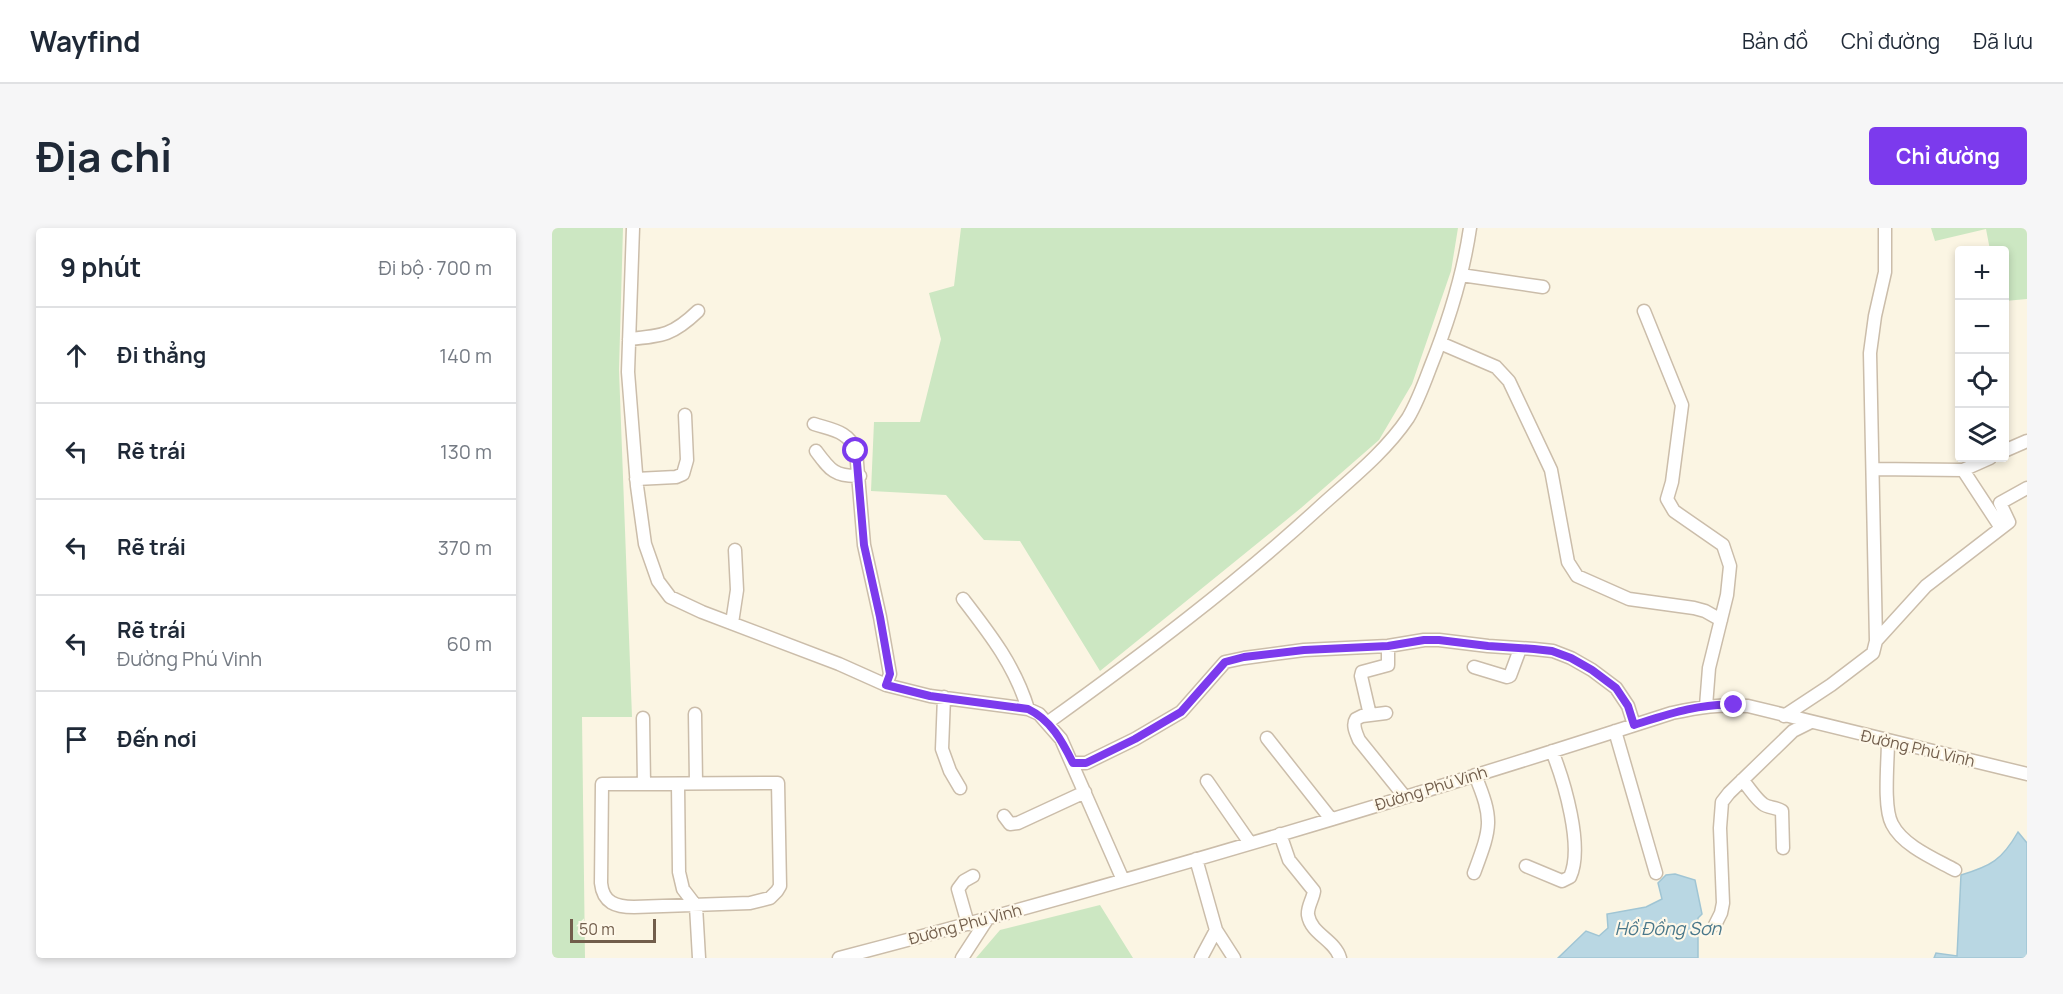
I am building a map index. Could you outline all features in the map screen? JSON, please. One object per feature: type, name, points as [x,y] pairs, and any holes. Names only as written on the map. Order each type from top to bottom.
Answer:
[{"type":"street","points":[[633,228],[628,372],[636,479],[645,544],[658,581],[670,597],[886,685],[912,692],[1028,709],[1040,714],[1061,739],[1123,880]]},
{"type":"street","points":[[1047,723],[1136,659],[1229,584],[1304,522],[1384,448],[1408,417],[1424,384],[1440,343],[1461,275],[1470,228]]},
{"type":"street","points":[[1785,716],[1873,653],[1876,641],[1870,353],[1875,316],[1885,272],[1885,228]]},
{"type":"street","points":[[1461,275],[1543,287]]},
{"type":"street","points":[[630,339],[668,334],[675,331],[698,311]]},
{"type":"street","points":[[1644,312],[1682,405],[1672,482],[1667,499],[1674,511],[1723,545],[1730,566],[1727,595],[1709,668],[1706,706]]},
{"type":"street","points":[[1440,343],[1496,367],[1509,381],[1551,470],[1568,562],[1577,576],[1629,599],[1694,608],[1721,620]]},
{"type":"street","points":[[636,479],[676,477],[683,474],[687,460],[685,416]]},
{"type":"street","points":[[814,424],[848,436],[856,451],[860,476],[864,545],[890,674],[886,685]]},
{"type":"street","points":[[2009,449],[2027,441]]},
{"type":"street","points":[[816,451],[826,465],[840,475],[860,476]]},
{"type":"street","points":[[1873,469],[1963,470],[1981,462]]},
{"type":"street","points":[[1963,470],[2001,528]]},
{"type":"street","points":[[1876,641],[1926,586],[2009,522],[2000,503],[2027,488]]},
{"type":"street","points":[[732,624],[737,590],[735,550]]},
{"type":"street","points":[[963,599],[988,630],[1008,661],[1018,680],[1028,709]]},
{"type":"street","points":[[1073,763],[1086,763],[1170,719],[1188,706],[1225,662],[1244,657],[1304,650],[1388,646],[1439,640],[1552,651],[1571,658],[1616,688],[1628,706],[1634,725]]},
{"type":"street","points":[[1370,715],[1360,676],[1366,670],[1388,665],[1388,646]]},
{"type":"street","points":[[1474,667],[1510,676],[1520,649]]},
{"type":"street","points":[[944,697],[942,749],[950,771],[960,788]]},
{"type":"street","name":"Đường Phú Vinh","points":[[839,958],[1196,860],[1672,713],[1706,706],[1721,704],[1748,706],[1809,723],[2027,774]]},
{"type":"street","points":[[1386,713],[1359,717],[1354,720],[1359,740],[1405,797]]},
{"type":"street","points":[[695,714],[696,783]]},
{"type":"street","points":[[643,718],[644,784]]},
{"type":"street","points":[[1715,924],[1723,903],[1720,828],[1722,802],[1793,731],[1809,723]]},
{"type":"street","points":[[1615,731],[1656,873]]},
{"type":"street","points":[[1267,738],[1331,819]]},
{"type":"street","points":[[1888,741],[1888,809],[1892,824],[1905,840],[1955,870]]},
{"type":"street","points":[[1526,866],[1562,881],[1570,877],[1573,868],[1574,847],[1570,811],[1564,784],[1552,751]]},
{"type":"street","points":[[1474,873],[1486,840],[1489,821],[1486,800],[1475,775]]},
{"type":"street","points":[[1742,780],[1761,803],[1782,812],[1783,849]]},
{"type":"street","points":[[1207,781],[1250,843]]},
{"type":"street","points":[[778,783],[780,886],[775,894],[750,903],[696,906],[621,907],[608,901],[602,890],[602,784],[678,784],[778,783]]},
{"type":"street","points":[[678,784],[679,872],[683,889],[696,906],[699,958]]},
{"type":"street","points":[[1004,816],[1010,824],[1017,823],[1085,792]]},
{"type":"street","points":[[1280,834],[1289,860],[1314,891],[1308,916],[1313,927],[1335,945],[1340,958]]},
{"type":"street","points":[[1196,860],[1215,930],[1234,958]]},
{"type":"street","points":[[968,924],[958,889],[964,881],[973,876]]},
{"type":"street","points":[[962,958],[988,918]]},
{"type":"street","points":[[1201,958],[1215,930]]},
{"type":"green space","points":[[552,228],[623,228],[619,370],[632,717],[582,717],[585,958],[552,958]]},
{"type":"green space","points":[[961,228],[1458,228],[1451,271],[1412,384],[1379,440],[1301,508],[1100,671],[1020,541],[984,540],[946,495],[871,491],[874,422],[920,422],[941,339],[929,293],[954,286]]},
{"type":"green space","points":[[1931,228],[2027,228],[2027,299],[2009,301],[2009,246],[1989,246],[1986,229],[1935,241]]},
{"type":"green space","points":[[1100,905],[1133,958],[976,958],[1000,930]]},
{"type":"water","points":[[2018,832],[2027,843],[2027,958],[1934,958],[1936,953],[1957,956],[1961,875],[1995,861],[2007,849]]},
{"type":"water","name":"Hồ Đồng Sơn","points":[[1675,874],[1695,880],[1702,914],[1698,918],[1698,958],[1558,958],[1586,931],[1599,936],[1608,928],[1607,914],[1646,907],[1662,899],[1658,883],[1666,875]]},
{"type":"route","points":[[856,451],[860,476],[864,545],[890,674],[886,685],[930,696],[1028,709],[1040,714],[1061,739],[1073,763],[1086,763],[1135,739],[1181,712],[1225,662],[1244,657],[1304,650],[1388,646],[1439,640],[1552,651],[1582,664],[1616,688],[1628,706],[1634,725],[1672,713],[1706,706],[1734,705]]}]
